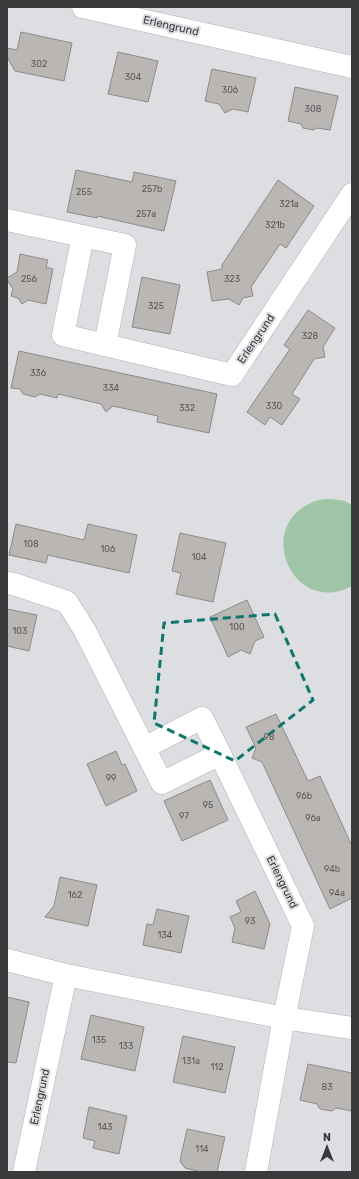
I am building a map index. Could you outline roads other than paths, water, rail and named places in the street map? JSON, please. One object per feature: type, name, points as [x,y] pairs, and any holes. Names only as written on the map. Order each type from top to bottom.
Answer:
[{"type":"street","name":"Erlengrund","points":[[83,7],[352,67]]},
{"type":"street","name":"Erlengrund","points":[[83,236],[63,335],[232,375],[352,194]]},
{"type":"street","points":[[7,220],[125,245],[105,345]]},
{"type":"street","points":[[7,583],[67,602],[84,629],[162,783],[220,754]]},
{"type":"street","name":"Erlengrund","points":[[144,748],[202,718],[303,926],[284,1018],[256,1172]]},
{"type":"street","points":[[7,960],[66,975],[284,1018],[352,1028]]},
{"type":"street","name":"Erlengrund","points":[[24,1172],[66,975]]}]
